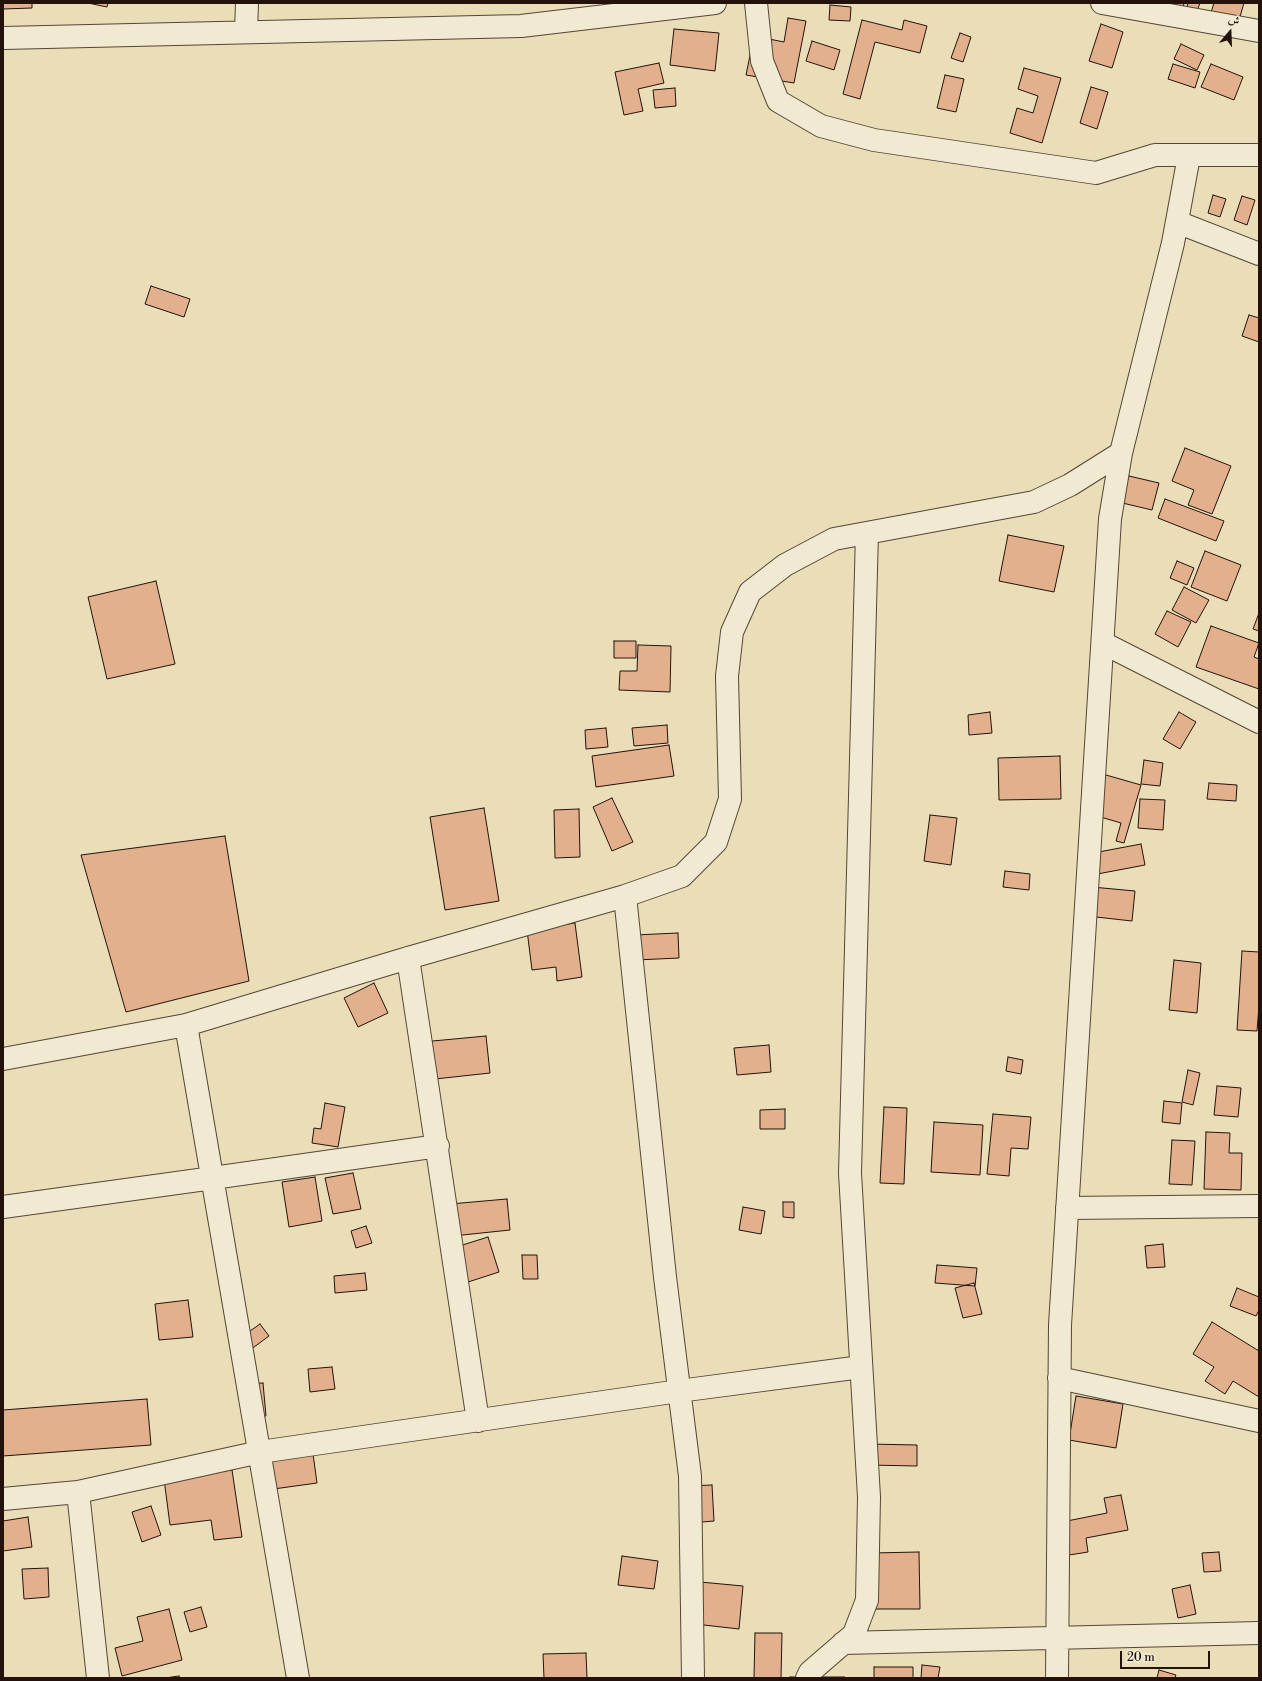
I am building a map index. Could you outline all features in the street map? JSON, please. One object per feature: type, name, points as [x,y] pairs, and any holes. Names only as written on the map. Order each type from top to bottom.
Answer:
[{"type":"street","points":[[246,32],[247,3]]},
{"type":"street","points":[[3,38],[521,26],[715,3]]},
{"type":"street","points":[[756,3],[762,61],[778,101],[821,126],[874,140],[1096,173],[1155,156],[1259,155]]},
{"type":"street","points":[[1102,3],[1259,31]]},
{"type":"street","points":[[1057,1678],[1060,1325],[1110,519],[1121,453],[1173,243],[1189,156]]},
{"type":"street","points":[[1177,222],[1259,254]]},
{"type":"street","points":[[3,1058],[186,1024],[408,958],[625,896],[682,876],[716,842],[730,800],[727,676],[732,632],[750,592],[785,565],[834,539],[1034,502],[1070,485],[1121,453]]},
{"type":"street","points":[[807,1678],[810,1672],[854,1634],[867,1600],[869,1498],[850,1173],[867,533]]},
{"type":"street","points":[[1103,643],[1259,722]]},
{"type":"street","points":[[625,896],[665,1277],[690,1476],[693,1678]]},
{"type":"street","points":[[408,958],[438,1146],[478,1421]]},
{"type":"street","points":[[186,1024],[298,1678]]},
{"type":"street","points":[[3,1206],[438,1146]]},
{"type":"street","points":[[1067,1208],[1259,1206]]},
{"type":"street","points":[[3,1499],[78,1492],[260,1452],[679,1391],[861,1367]]},
{"type":"street","points":[[1059,1378],[1259,1421]]},
{"type":"street","points":[[78,1492],[98,1678]]},
{"type":"street","points":[[843,1643],[1259,1633]]},
{"type":"building","points":[[3,3],[32,3],[32,8],[3,9]]},
{"type":"building","points":[[88,3],[108,3],[107,7]]},
{"type":"building","points":[[1169,3],[1184,3],[1182,14],[1167,11]]},
{"type":"building","points":[[1188,3],[1200,3],[1197,11],[1187,7]]},
{"type":"building","points":[[1214,3],[1244,3],[1237,27],[1209,19]]},
{"type":"building","points":[[830,5],[851,7],[850,21],[829,20]]},
{"type":"building","points":[[788,18],[806,21],[794,83],[746,75],[754,36],[784,42]]},
{"type":"building","points":[[862,20],[902,30],[904,20],[927,26],[920,53],[875,42],[860,99],[843,94]]},
{"type":"building","points":[[1101,24],[1123,32],[1112,68],[1089,61]]},
{"type":"building","points":[[674,29],[719,33],[715,71],[670,65]]},
{"type":"building","points":[[960,33],[971,37],[963,62],[951,58]]},
{"type":"building","points":[[812,41],[840,50],[834,70],[806,61]]},
{"type":"building","points":[[1181,44],[1204,55],[1197,70],[1174,59]]},
{"type":"building","points":[[659,63],[664,83],[638,89],[643,111],[624,115],[615,72]]},
{"type":"building","points":[[1173,64],[1200,72],[1195,88],[1168,79]]},
{"type":"building","points":[[1211,64],[1243,77],[1234,100],[1201,87]]},
{"type":"building","points":[[1024,68],[1061,78],[1042,143],[1010,133],[1017,108],[1033,113],[1038,96],[1018,89]]},
{"type":"building","points":[[945,75],[964,79],[956,112],[937,108]]},
{"type":"building","points":[[1091,87],[1108,92],[1097,129],[1080,123]]},
{"type":"building","points":[[675,88],[676,106],[655,108],[653,90]]},
{"type":"building","points":[[1213,195],[1226,199],[1220,217],[1208,213]]},
{"type":"building","points":[[1242,196],[1255,200],[1247,225],[1234,220]]},
{"type":"building","points":[[151,286],[190,299],[184,317],[145,304]]},
{"type":"building","points":[[1249,315],[1259,318],[1259,342],[1242,336]]},
{"type":"building","points":[[1185,448],[1231,466],[1212,514],[1188,505],[1194,490],[1172,481]]},
{"type":"building","points":[[1129,476],[1159,483],[1152,510],[1114,501],[1126,485]]},
{"type":"building","points":[[1165,499],[1224,521],[1216,541],[1158,518]]},
{"type":"building","points":[[1008,535],[1064,546],[1054,592],[999,581]]},
{"type":"building","points":[[1205,551],[1241,565],[1227,601],[1191,587]]},
{"type":"building","points":[[1177,561],[1194,568],[1187,585],[1170,578]]},
{"type":"building","points":[[156,581],[175,664],[107,679],[88,597]]},
{"type":"building","points":[[1184,587],[1209,600],[1196,623],[1172,610]]},
{"type":"building","points":[[1167,611],[1191,622],[1178,647],[1155,634]]},
{"type":"building","points":[[1259,613],[1259,631],[1253,629]]},
{"type":"building","points":[[1211,626],[1259,643],[1254,657],[1259,659],[1259,689],[1196,667]]},
{"type":"building","points":[[614,641],[636,641],[636,658],[614,658]]},
{"type":"building","points":[[638,645],[671,646],[670,692],[619,690],[620,671],[637,671]]},
{"type":"building","points":[[990,712],[992,733],[969,735],[968,715]]},
{"type":"building","points":[[1179,712],[1196,722],[1180,749],[1163,739]]},
{"type":"building","points":[[667,725],[668,743],[634,746],[632,728]]},
{"type":"building","points":[[606,728],[608,747],[586,749],[585,730]]},
{"type":"building","points":[[669,745],[674,776],[596,787],[592,756]]},
{"type":"building","points":[[1060,756],[1061,799],[999,800],[998,758]]},
{"type":"building","points":[[1144,760],[1163,763],[1160,786],[1141,784]]},
{"type":"building","points":[[1099,773],[1141,785],[1124,843],[1116,841],[1121,823],[1087,813]]},
{"type":"building","points":[[1209,783],[1237,785],[1236,801],[1207,799]]},
{"type":"building","points":[[612,798],[633,842],[612,851],[593,807]]},
{"type":"building","points":[[1140,799],[1165,800],[1163,830],[1138,828]]},
{"type":"building","points":[[484,808],[499,901],[445,910],[430,817]]},
{"type":"building","points":[[579,809],[580,857],[555,858],[554,810]]},
{"type":"building","points":[[930,815],[957,818],[951,865],[924,861]]},
{"type":"building","points":[[225,836],[249,981],[126,1012],[81,855]]},
{"type":"building","points":[[1141,844],[1145,865],[1092,875],[1088,854]]},
{"type":"building","points":[[1005,871],[1030,874],[1029,890],[1003,887]]},
{"type":"building","points":[[1081,886],[1135,891],[1132,921],[1078,915]]},
{"type":"building","points":[[575,923],[582,977],[557,981],[556,967],[532,970],[527,930]]},
{"type":"building","points":[[678,933],[679,958],[636,960],[635,935]]},
{"type":"building","points":[[1242,951],[1259,952],[1259,1006],[1257,1031],[1237,1030]]},
{"type":"building","points":[[1174,960],[1201,963],[1197,1013],[1169,1010]]},
{"type":"building","points":[[374,983],[388,1013],[358,1027],[344,998]]},
{"type":"building","points":[[486,1036],[490,1073],[426,1080],[422,1042]]},
{"type":"building","points":[[769,1045],[771,1072],[737,1075],[734,1048]]},
{"type":"building","points":[[1008,1057],[1023,1060],[1021,1074],[1006,1071]]},
{"type":"building","points":[[1188,1070],[1200,1073],[1193,1105],[1182,1102]]},
{"type":"building","points":[[1217,1086],[1241,1088],[1238,1117],[1214,1115]]},
{"type":"building","points":[[1164,1101],[1182,1103],[1180,1124],[1162,1122]]},
{"type":"building","points":[[325,1103],[345,1107],[338,1147],[312,1143],[314,1128],[321,1129]]},
{"type":"building","points":[[884,1107],[907,1108],[904,1184],[880,1183]]},
{"type":"building","points":[[785,1109],[785,1129],[760,1129],[760,1110]]},
{"type":"building","points":[[993,1114],[1031,1117],[1028,1149],[1011,1148],[1009,1176],[987,1174]]},
{"type":"building","points":[[934,1122],[983,1125],[980,1175],[931,1172]]},
{"type":"building","points":[[1206,1132],[1230,1133],[1229,1153],[1242,1153],[1241,1190],[1204,1189]]},
{"type":"building","points":[[1172,1140],[1195,1141],[1192,1185],[1169,1184]]},
{"type":"building","points":[[353,1173],[361,1209],[333,1214],[325,1178]]},
{"type":"building","points":[[315,1177],[322,1221],[289,1227],[282,1182]]},
{"type":"building","points":[[507,1199],[510,1230],[453,1236],[450,1204]]},
{"type":"building","points":[[783,1202],[794,1202],[794,1218],[783,1217]]},
{"type":"building","points":[[743,1207],[765,1211],[761,1234],[739,1230]]},
{"type":"building","points":[[366,1226],[372,1243],[356,1248],[351,1231]]},
{"type":"building","points":[[488,1237],[499,1272],[465,1283],[453,1248]]},
{"type":"building","points":[[1163,1244],[1165,1267],[1147,1268],[1145,1246]]},
{"type":"building","points":[[522,1255],[537,1255],[538,1279],[523,1279]]},
{"type":"building","points":[[937,1265],[977,1268],[975,1286],[935,1283]]},
{"type":"building","points":[[365,1273],[367,1290],[335,1293],[334,1276]]},
{"type":"building","points":[[974,1283],[982,1314],[963,1318],[955,1288]]},
{"type":"building","points":[[1237,1288],[1259,1297],[1259,1310],[1256,1316],[1230,1306]]},
{"type":"building","points":[[188,1300],[193,1337],[159,1340],[155,1304]]},
{"type":"building","points":[[1212,1322],[1259,1351],[1259,1397],[1233,1381],[1225,1394],[1205,1381],[1214,1367],[1193,1354]]},
{"type":"building","points":[[260,1324],[269,1336],[250,1350],[240,1338]]},
{"type":"building","points":[[332,1367],[335,1389],[310,1392],[308,1369]]},
{"type":"building","points":[[263,1383],[266,1416],[251,1418],[248,1384]]},
{"type":"building","points":[[1076,1396],[1123,1404],[1116,1448],[1069,1440]]},
{"type":"building","points":[[147,1399],[151,1445],[3,1456],[3,1410]]},
{"type":"building","points":[[311,1439],[317,1483],[259,1491],[252,1447]]},
{"type":"building","points":[[868,1444],[917,1445],[917,1466],[868,1465]]},
{"type":"building","points":[[232,1470],[242,1537],[214,1540],[211,1520],[170,1525],[164,1479]]},
{"type":"building","points":[[712,1485],[714,1521],[690,1523],[688,1486]]},
{"type":"building","points":[[1121,1495],[1128,1530],[1086,1538],[1088,1552],[1063,1556],[1057,1523],[1107,1513],[1104,1498]]},
{"type":"building","points":[[151,1506],[161,1535],[142,1542],[132,1512]]},
{"type":"building","points":[[28,1517],[32,1547],[3,1551],[3,1521]]},
{"type":"building","points":[[919,1552],[920,1609],[872,1609],[872,1553]]},
{"type":"building","points":[[1219,1552],[1221,1571],[1204,1572],[1202,1553]]},
{"type":"building","points":[[622,1556],[658,1561],[654,1589],[618,1585]]},
{"type":"building","points":[[48,1568],[49,1597],[24,1599],[22,1569]]},
{"type":"building","points":[[700,1582],[743,1586],[739,1629],[695,1624]]},
{"type":"building","points":[[1190,1585],[1196,1614],[1178,1618],[1172,1589]]},
{"type":"building","points":[[201,1607],[207,1627],[190,1632],[184,1612]]},
{"type":"building","points":[[169,1609],[182,1660],[122,1676],[115,1648],[143,1641],[137,1617]]},
{"type":"building","points":[[755,1633],[782,1633],[781,1678],[754,1678]]},
{"type":"building","points":[[586,1653],[587,1678],[544,1678],[543,1654]]},
{"type":"building","points":[[922,1665],[940,1667],[938,1678],[921,1678]]},
{"type":"building","points":[[874,1667],[913,1667],[913,1678],[874,1678]]},
{"type":"building","points":[[1159,1670],[1176,1675],[1175,1678],[1157,1678]]},
{"type":"building","points":[[179,1676],[180,1678],[165,1678]]},
{"type":"building","points":[[845,1677],[845,1678],[790,1678]]}]
